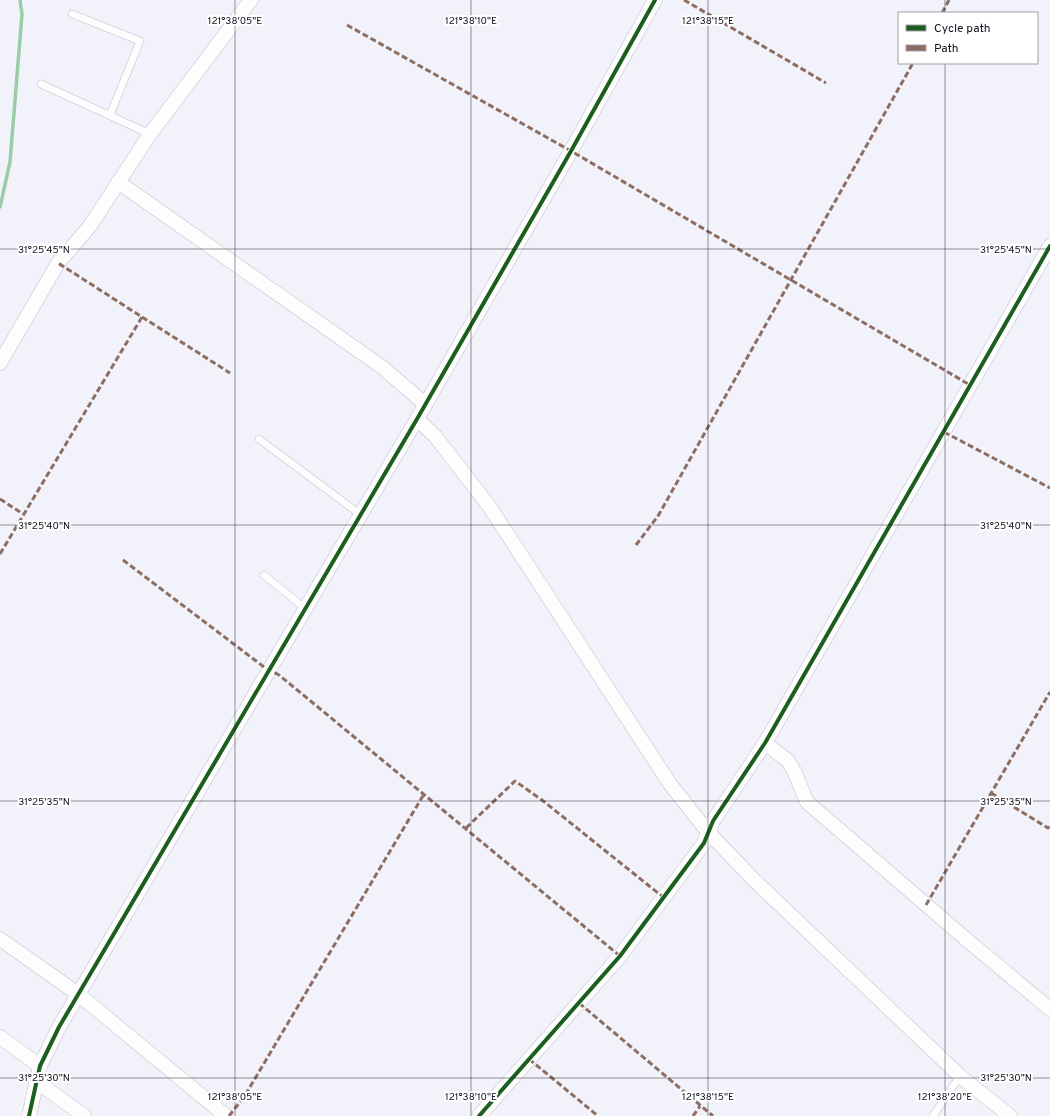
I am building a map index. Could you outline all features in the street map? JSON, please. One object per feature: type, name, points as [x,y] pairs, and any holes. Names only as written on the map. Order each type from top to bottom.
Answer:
[{"type":"street","points":[[0,363],[58,263],[90,226],[150,134],[252,0]]},
{"type":"street","points":[[29,1116],[40,1066],[59,1027],[417,419],[571,151],[655,0]]},
{"type":"street","points":[[118,182],[382,368],[425,404]]},
{"type":"street","points":[[479,1116],[620,956],[704,843],[713,821],[762,748],[1050,246]]},
{"type":"street","points":[[417,419],[435,436],[489,506],[670,784],[708,832],[754,880],[960,1076],[1010,1116]]},
{"type":"street","points":[[762,748],[791,766],[807,802],[967,940],[1050,1009]]},
{"type":"street","points":[[0,939],[77,996],[226,1116]]},
{"type":"street","points":[[0,1037],[40,1066]]},
{"type":"street","points":[[36,1082],[84,1116]]},
{"type":"lane","points":[[72,14],[140,40],[110,115]]},
{"type":"lane","points":[[41,84],[150,134]]},
{"type":"lane","points":[[259,439],[361,515]]},
{"type":"lane","points":[[264,575],[306,609]]},
{"type":"lane","points":[[933,1116],[960,1076]]},
{"type":"waterway","points":[[0,207],[10,162],[22,14],[20,0]]},
{"type":"marked path","points":[[684,0],[826,83]]},
{"type":"marked path","points":[[943,12],[949,0]]},
{"type":"marked path","points":[[347,25],[571,151],[970,385]]},
{"type":"marked path","points":[[636,545],[658,516],[912,64]]},
{"type":"marked path","points":[[0,554],[142,317],[58,263]]},
{"type":"marked path","points":[[142,317],[230,373]]},
{"type":"marked path","points":[[944,432],[1050,488]]},
{"type":"marked path","points":[[0,499],[23,514]]},
{"type":"marked path","points":[[123,560],[264,667],[279,675],[620,956]]},
{"type":"marked path","points":[[926,905],[1050,692]]},
{"type":"marked path","points":[[466,828],[515,781],[542,800],[663,897]]},
{"type":"marked path","points":[[991,793],[1048,828],[1050,825]]},
{"type":"marked path","points":[[229,1116],[244,1097],[424,794]]},
{"type":"marked path","points":[[579,1003],[713,1116]]},
{"type":"marked path","points":[[529,1059],[598,1116]]},
{"type":"marked path","points":[[693,1116],[700,1106]]},
{"type":"cycle path","points":[[29,1116],[40,1066],[59,1027],[417,419],[571,151],[655,0]]},
{"type":"cycle path","points":[[479,1116],[620,956],[704,843],[713,821],[765,743],[1050,246]]}]
